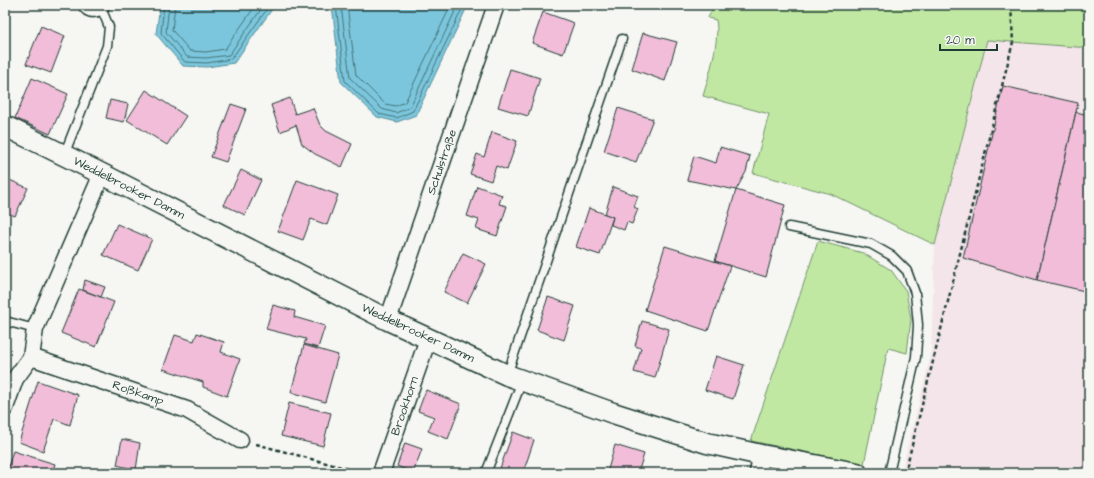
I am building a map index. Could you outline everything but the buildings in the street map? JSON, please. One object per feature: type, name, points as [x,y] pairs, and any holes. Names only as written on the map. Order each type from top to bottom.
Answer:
[{"type":"street","name":"Schulstraße","points":[[388,320],[496,5]]},
{"type":"street","name":"Weddelbrooker Damm","points":[[5,126],[388,320],[515,378],[613,413],[707,443],[760,464],[857,473]]},
{"type":"street","points":[[5,408],[15,378],[31,357],[34,329],[102,174]]},
{"type":"street","name":"Brookhorn","points":[[381,473],[428,339]]},
{"type":"street","name":"Roßkamp","points":[[31,357],[188,410],[240,440]]},
{"type":"lane","points":[[64,155],[107,46],[108,27],[104,8],[99,12],[90,13],[82,5]]},
{"type":"lane","points":[[486,473],[622,39]]},
{"type":"lane","points":[[789,227],[871,244],[892,256],[907,271],[915,293],[918,325],[916,357],[889,473]]},
{"type":"lane","points":[[5,321],[34,329]]},
{"type":"path","points":[[905,473],[1013,42],[1011,5]]},
{"type":"path","points":[[240,440],[364,473]]},
{"type":"shaded area","points":[[987,40],[1089,48],[1089,473],[901,473],[931,356],[935,245]]},
{"type":"green space","points":[[714,5],[1089,5],[1089,48],[987,40],[935,245],[831,194],[753,173],[769,114],[703,96],[715,48],[717,28],[716,20],[708,18]]},
{"type":"green space","points":[[818,241],[863,253],[891,270],[906,291],[911,319],[907,353],[888,348],[864,464],[751,441]]},
{"type":"water","points":[[160,5],[275,5],[234,63],[207,67],[183,66],[156,34]]},
{"type":"water","points":[[332,5],[468,5],[416,115],[397,122],[377,117],[341,82]]}]
